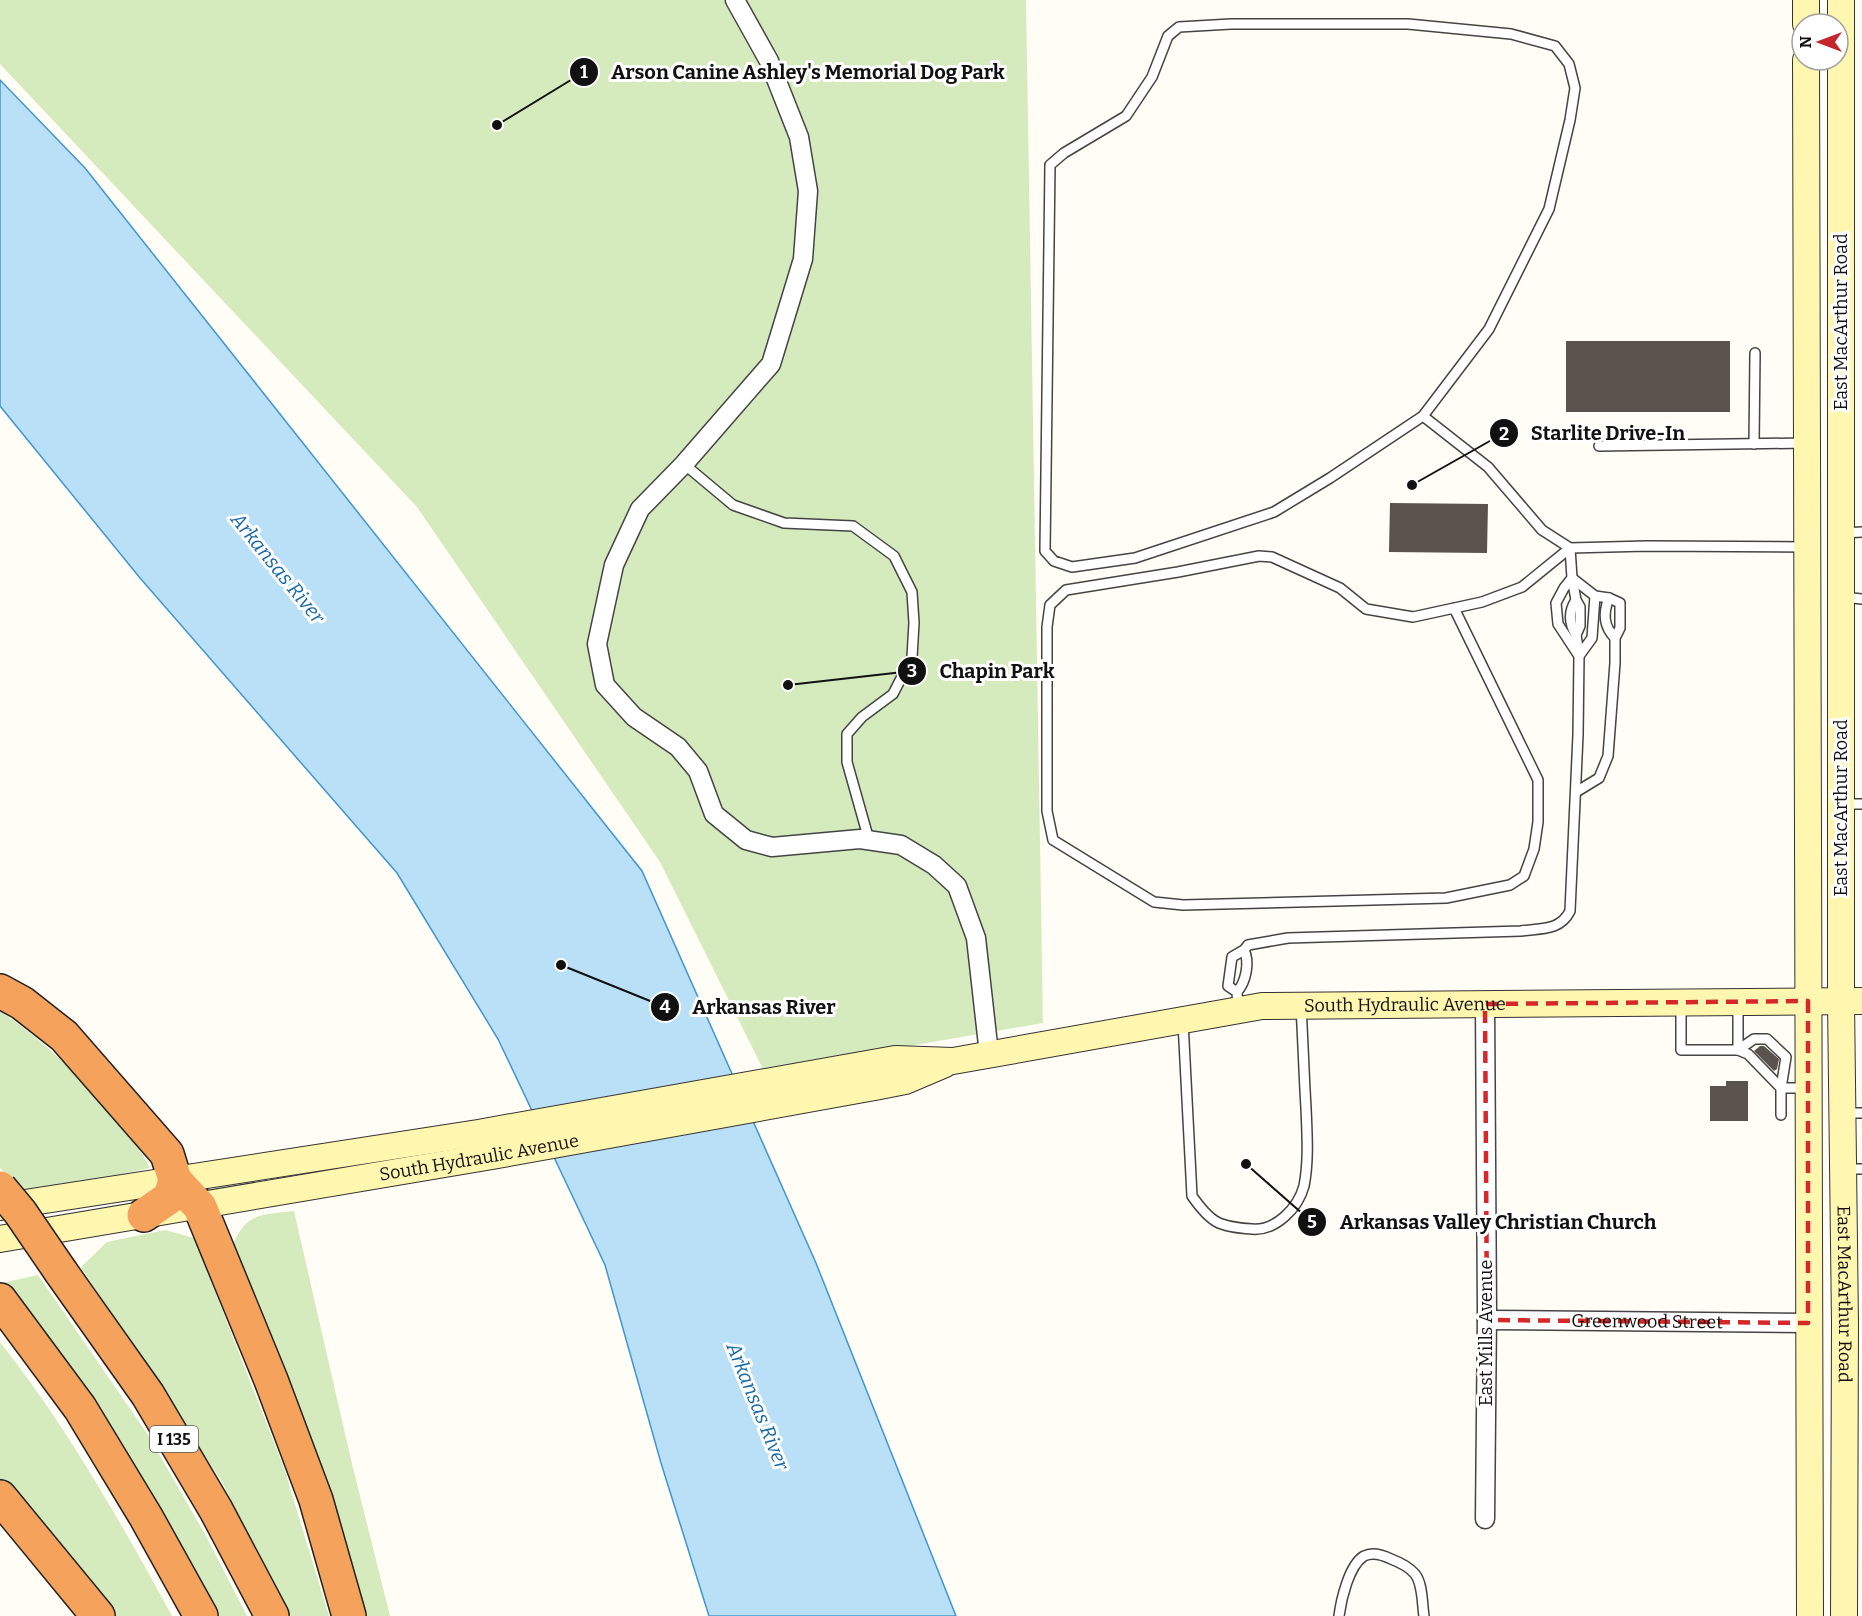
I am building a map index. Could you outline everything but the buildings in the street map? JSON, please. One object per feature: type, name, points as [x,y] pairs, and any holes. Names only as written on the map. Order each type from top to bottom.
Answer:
[{"type":"highway","points":[[0,991],[22,1003],[64,1036],[167,1154],[175,1180],[200,1207],[271,1380],[316,1500],[349,1616]]},
{"type":"highway","points":[[144,1215],[170,1197],[175,1180]]},
{"type":"highway","name":"I 135","points":[[0,1188],[20,1212],[148,1395],[216,1510],[272,1616]]},
{"type":"highway","points":[[0,1300],[80,1408],[146,1516],[201,1616]]},
{"type":"highway","points":[[0,1497],[98,1616]]},
{"type":"street","points":[[735,0],[769,60],[799,137],[808,191],[803,260],[771,364],[684,464],[640,509],[614,566],[597,644],[606,685],[634,717],[678,747],[698,771],[714,813],[746,840],[772,847],[860,839],[901,845],[934,865],[957,886],[976,938],[989,1054]]},
{"type":"street","name":"East MacArthur Road","points":[[1840,0],[1851,533],[1852,804],[1852,1169],[1845,1324],[1844,1616]]},
{"type":"street","name":"East MacArthur Road","points":[[1806,72],[1810,1616]]},
{"type":"street","name":"South Hydraulic Avenue","points":[[0,1239],[200,1207],[905,1082],[953,1061],[1183,1020],[1238,1001],[1262,1006],[1851,1001]]},
{"type":"street","name":"East Mills Avenue","points":[[1485,1004],[1487,1320],[1485,1519]]},
{"type":"street","name":"South Hydraulic Avenue","points":[[0,1207],[478,1133],[895,1059],[953,1061]]},
{"type":"street","name":"Greenwood Street","points":[[1487,1320],[1808,1323]]},
{"type":"lane","points":[[1231,24],[1408,24],[1511,34],[1554,46],[1569,64],[1575,88],[1570,120],[1549,209],[1489,329],[1423,416],[1274,512],[1135,558],[1072,567],[1054,561],[1045,550],[1050,165],[1064,153],[1126,116],[1152,77],[1168,36],[1179,27],[1231,24]]},
{"type":"lane","points":[[1754,444],[1755,353]]},
{"type":"lane","points":[[1423,416],[1488,467],[1542,530],[1570,549]]},
{"type":"lane","points":[[1599,446],[1806,443]]},
{"type":"lane","points":[[684,464],[733,505],[784,523],[853,526],[894,556],[912,592],[914,623],[912,657],[894,694],[862,717],[847,734],[847,762],[869,840]]},
{"type":"lane","points":[[1454,608],[1538,780],[1538,822],[1534,849],[1524,876],[1510,885],[1446,898],[1194,905],[1155,902],[1053,840],[1047,811],[1047,627],[1050,605],[1066,590],[1259,556],[1272,557],[1340,588],[1366,609],[1413,617],[1454,608],[1482,602],[1522,587],[1570,549],[1647,546],[1807,547]]},
{"type":"lane","points":[[1238,1001],[1228,986],[1229,972],[1232,957],[1248,945],[1288,938],[1521,931],[1557,926],[1565,921],[1570,911],[1579,656],[1576,635],[1580,626],[1580,607],[1576,600],[1572,578],[1570,549]]},
{"type":"lane","points":[[1572,578],[1595,596],[1609,598],[1620,603],[1620,628],[1614,639],[1615,663],[1608,756],[1599,778],[1576,792]]},
{"type":"lane","points":[[1572,578],[1556,603],[1558,624],[1579,656]]},
{"type":"lane","points":[[1579,656],[1592,638],[1595,596]]},
{"type":"lane","points":[[1609,598],[1605,609],[1606,630],[1614,639]]},
{"type":"lane","points":[[1238,1001],[1244,984],[1248,957],[1244,950]]},
{"type":"lane","points":[[1738,1001],[1738,1050]]},
{"type":"lane","points":[[1680,1002],[1681,1050],[1738,1050],[1748,1054],[1781,1088],[1808,1088]]},
{"type":"lane","points":[[1183,1020],[1192,1196],[1205,1215],[1227,1227],[1256,1230],[1277,1223],[1293,1209],[1303,1188],[1308,1157],[1301,1005]]},
{"type":"lane","points":[[1738,1050],[1754,1039],[1767,1039],[1786,1057],[1781,1088],[1781,1114]]},
{"type":"lane","points":[[1339,1616],[1340,1605],[1350,1574],[1363,1557],[1372,1554],[1392,1559],[1416,1575],[1424,1616]]},
{"type":"highlighted area","points":[[1808,1001],[1808,1323],[1487,1320],[1485,1004]]},
{"type":"green space","points":[[0,0],[1026,0],[1043,1023],[764,1071],[660,862],[417,507],[0,64]]},
{"type":"green space","points":[[0,1011],[33,1035],[78,1077],[131,1139],[150,1168],[25,1195],[0,1168]]},
{"type":"green space","points":[[294,1211],[352,1464],[390,1616],[359,1616],[232,1247],[243,1227],[255,1217]]},
{"type":"green space","points":[[165,1230],[194,1238],[284,1468],[329,1616],[288,1616],[222,1482],[81,1267],[107,1242]]},
{"type":"green space","points":[[38,1275],[148,1435],[206,1536],[247,1616],[212,1616],[20,1306],[2,1283]]},
{"type":"green space","points":[[0,1342],[70,1441],[172,1616],[107,1616],[0,1485]]},
{"type":"water","points":[[0,80],[85,168],[642,871],[816,1263],[956,1616],[709,1616],[661,1463],[605,1265],[498,1039],[397,873],[140,578],[0,406]]},
{"type":"place","name":"Arson Canine Ashley's Memorial Dog Park","points":[[497,125]]},
{"type":"place","name":"Starlite Drive-In","points":[[1412,485]]},
{"type":"place","name":"Chapin Park","points":[[788,685]]},
{"type":"place","name":"Arkansas River","points":[[561,965]]},
{"type":"place","name":"Arkansas Valley Christian Church","points":[[1246,1164]]}]
